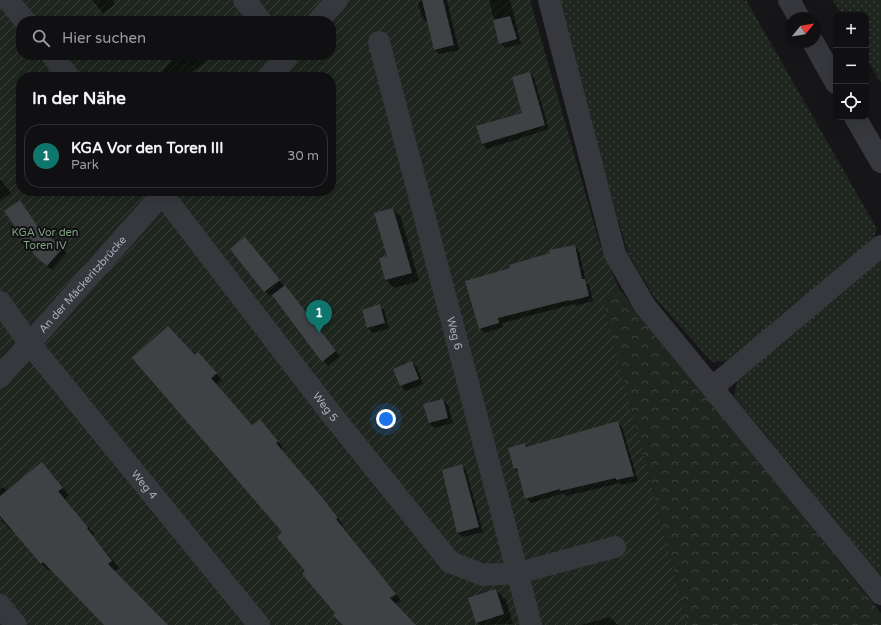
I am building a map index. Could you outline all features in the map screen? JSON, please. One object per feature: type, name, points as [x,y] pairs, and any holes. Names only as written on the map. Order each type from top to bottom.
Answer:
[{"type":"lane","points":[[8,0],[21,16]]},
{"type":"lane","points":[[244,0],[257,16]]},
{"type":"lane","points":[[322,16],[336,0]]},
{"type":"lane","points":[[549,0],[615,254],[645,306],[713,387],[881,594]]},
{"type":"lane","points":[[789,0],[796,12]]},
{"type":"lane","name":"Weg 6","points":[[379,42],[531,625]]},
{"type":"lane","points":[[816,48],[833,78]]},
{"type":"lane","points":[[56,60],[65,72]]},
{"type":"lane","points":[[273,72],[283,60]]},
{"type":"lane","points":[[857,120],[881,162]]},
{"type":"lane","name":"An der Mäckeritzbrücke","points":[[0,377],[159,196]]},
{"type":"lane","name":"Weg 5","points":[[165,196],[327,409],[450,562],[483,575],[518,573],[616,547]]},
{"type":"lane","points":[[713,387],[881,246]]},
{"type":"lane","name":"Weg 4","points":[[0,302],[30,344],[259,625]]},
{"type":"lane","points":[[0,605],[16,625]]},
{"type":"green space","name":"KGA Vor den Toren IV","points":[[0,0],[530,0],[599,241],[619,289],[603,301],[688,625],[0,625]]},
{"type":"green space","points":[[559,0],[746,0],[877,229],[871,244],[731,360],[712,362],[655,298],[628,253],[603,168]]},
{"type":"green space","points":[[833,0],[881,0],[881,83],[869,62],[869,12],[840,12]]},
{"type":"green space","points":[[881,256],[881,577],[734,396],[739,371]]},
{"type":"green space","points":[[619,289],[881,613],[881,625],[688,625],[603,301]]},
{"type":"building","points":[[422,0],[443,0],[454,45],[434,50]]},
{"type":"building","points":[[510,16],[517,39],[499,44],[493,20]]},
{"type":"building","points":[[530,72],[545,125],[482,144],[476,126],[522,113],[512,77]]},
{"type":"building","points":[[20,200],[38,227],[63,248],[47,266],[36,257],[4,211]]},
{"type":"building","points":[[393,208],[412,273],[385,280],[379,258],[387,256],[374,213]]},
{"type":"building","points":[[245,237],[280,280],[264,292],[230,249]]},
{"type":"building","points":[[575,245],[582,279],[585,279],[589,296],[498,318],[499,323],[479,329],[465,281],[510,268],[509,265],[550,253],[549,250]]},
{"type":"building","points":[[285,285],[336,351],[322,362],[272,295]]},
{"type":"building","points":[[380,304],[385,323],[367,328],[362,310]]},
{"type":"building","points":[[168,326],[195,355],[198,352],[217,373],[211,378],[252,425],[260,419],[278,441],[276,443],[325,501],[338,518],[336,519],[396,594],[390,598],[416,625],[343,625],[333,615],[335,613],[302,574],[305,571],[277,537],[282,532],[132,358]]},
{"type":"building","points":[[412,361],[419,379],[400,386],[393,369]]},
{"type":"building","points":[[443,399],[448,418],[429,423],[423,404]]},
{"type":"building","points":[[618,421],[634,476],[616,480],[616,478],[560,491],[560,489],[525,499],[517,468],[514,469],[508,448],[525,443],[526,447]]},
{"type":"building","points":[[42,462],[63,488],[58,491],[88,527],[87,528],[112,561],[108,564],[168,625],[104,625],[43,562],[41,564],[0,516],[0,496]]},
{"type":"building","points":[[462,464],[479,527],[457,533],[442,470]]},
{"type":"building","points":[[496,589],[504,614],[476,623],[468,598]]},
{"type":"place","name":"KGA Vor den Toren III","points":[[319,333]]}]
